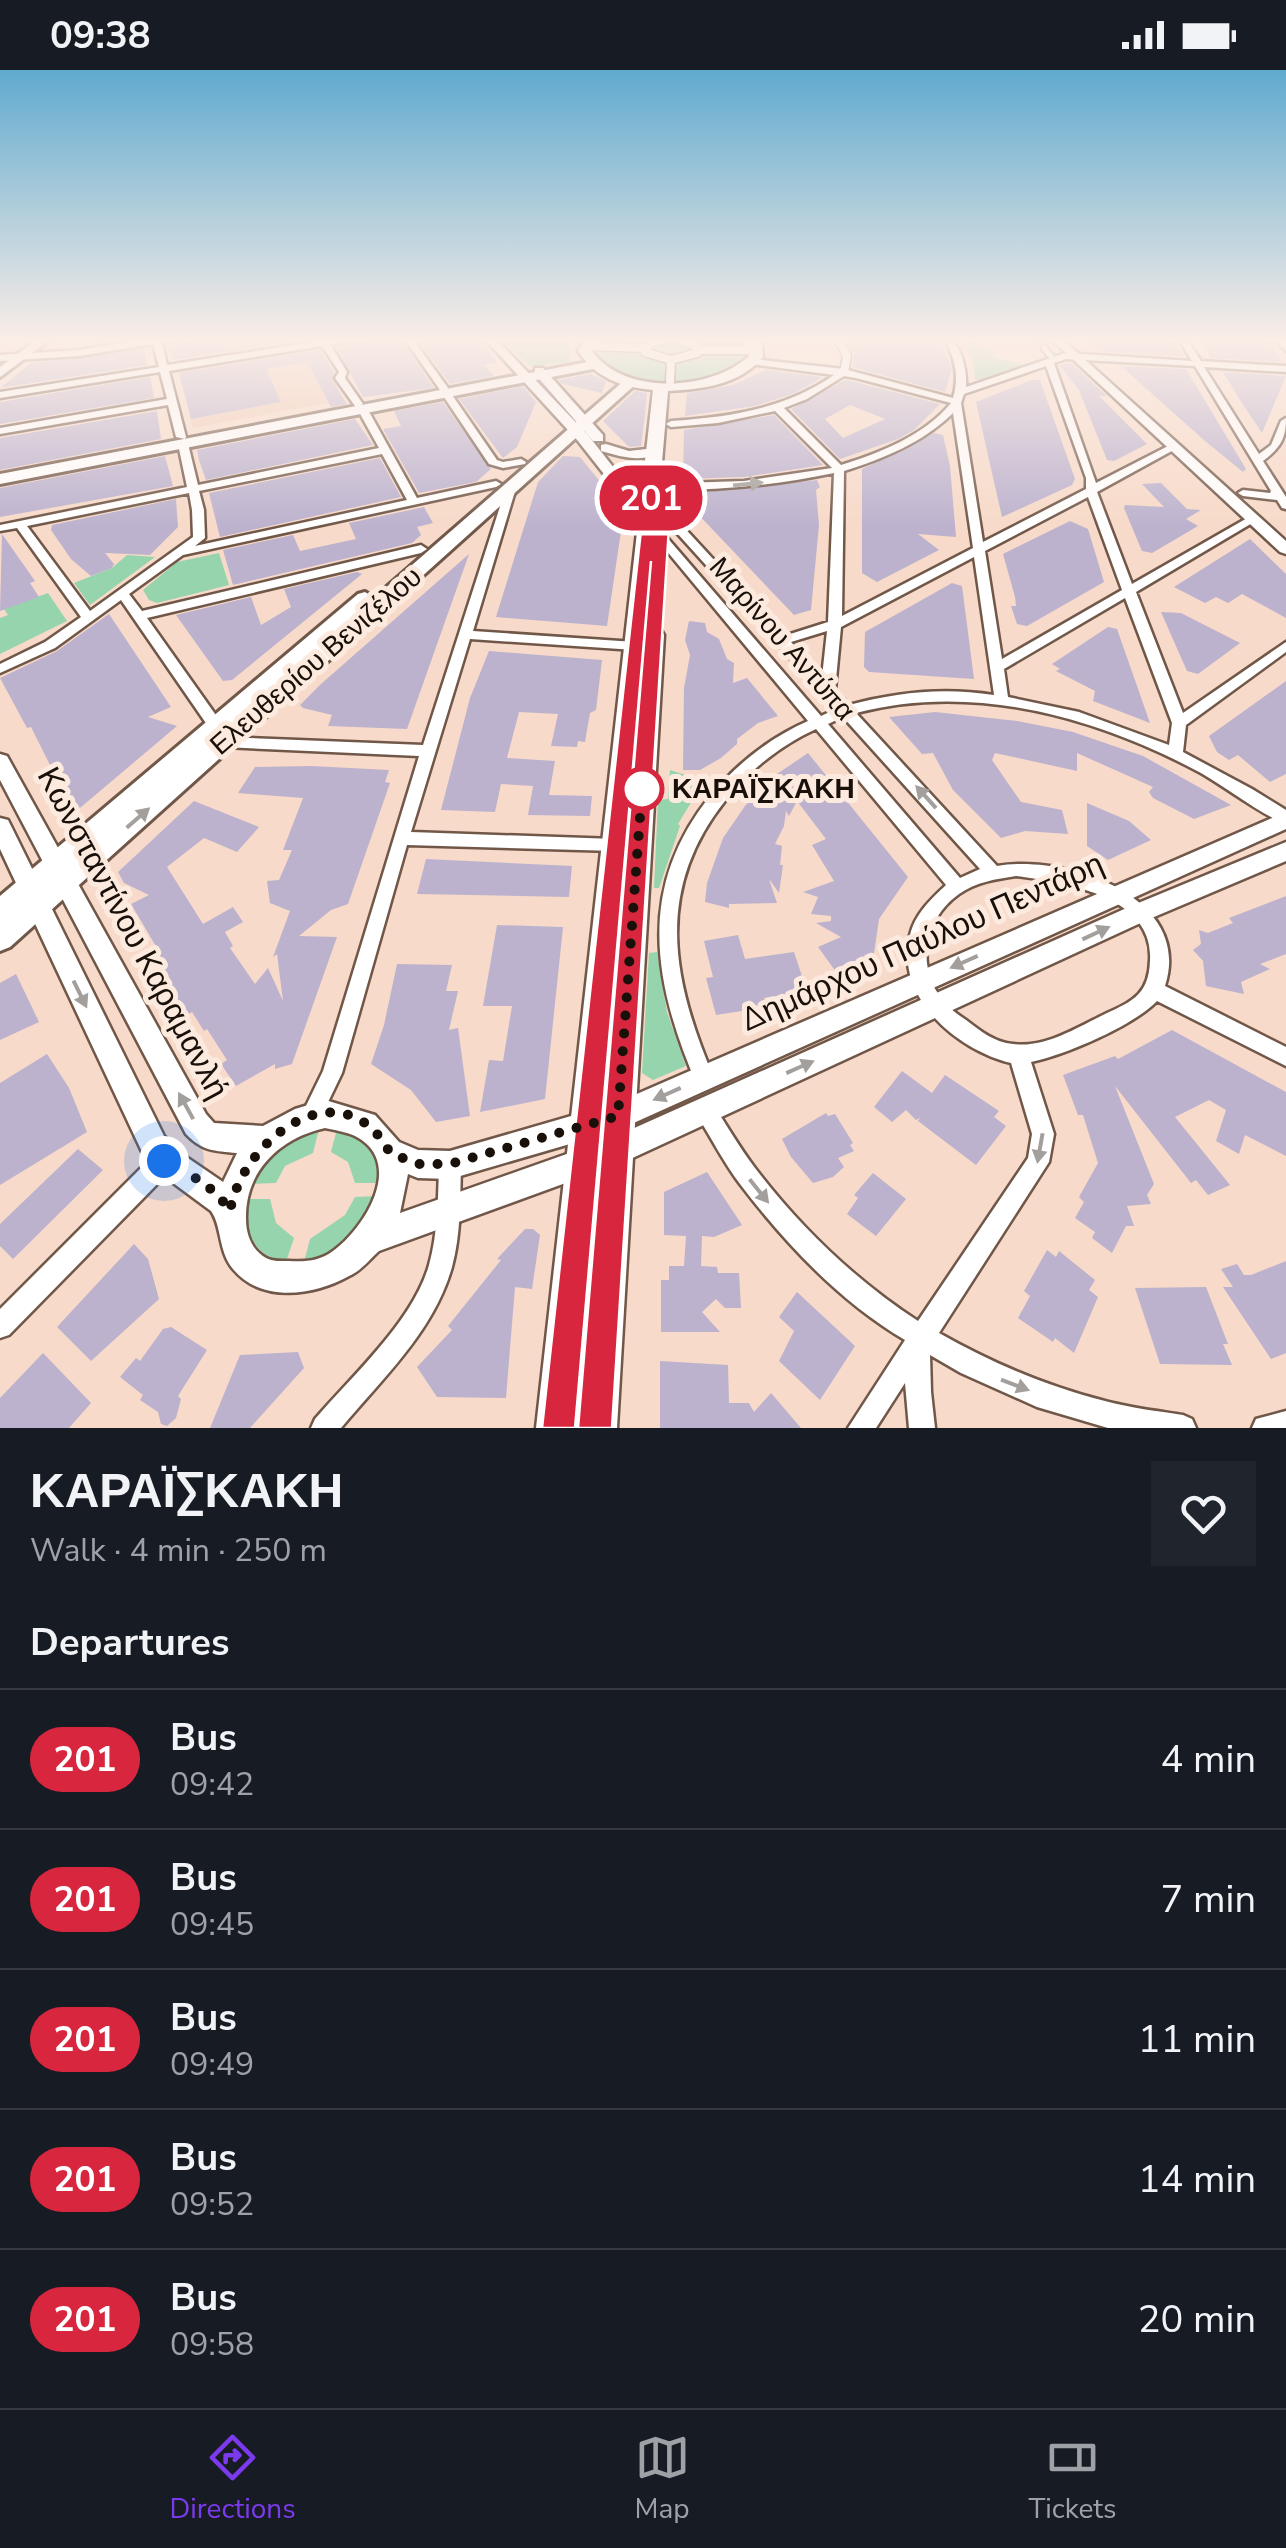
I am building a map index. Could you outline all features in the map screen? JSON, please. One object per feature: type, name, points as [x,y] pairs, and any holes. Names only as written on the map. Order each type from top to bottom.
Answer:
[{"type":"main road","points":[[0,470],[390,401]]},
{"type":"main road","name":"Ελευθερίου Βενιζέλου","points":[[0,940],[33,896],[602,401]]},
{"type":"main road","points":[[558,1428],[633,912],[656,506],[655,452],[665,401]]},
{"type":"main road","points":[[595,1428],[601,1140],[616,845],[636,646],[670,424],[669,401]]},
{"type":"main road","name":"Ελευθερίου Βενιζέλου","points":[[220,734],[421,549],[504,486],[521,462],[578,422]]},
{"type":"main road","points":[[0,479],[182,440]]},
{"type":"main road","name":"Ελευθερίου Βενιζέλου","points":[[0,912],[33,896]]},
{"type":"street","points":[[0,431],[170,401]]},
{"type":"street","points":[[0,669],[50,644],[124,595],[201,534],[172,401]]},
{"type":"street","points":[[357,401],[414,502]]},
{"type":"street","points":[[452,401],[493,462],[521,462]]},
{"type":"street","name":"Μαρίνου Αντύπα","points":[[559,401],[784,640],[991,870]]},
{"type":"street","points":[[670,424],[727,420],[797,401]]},
{"type":"street","points":[[656,506],[839,469],[906,441],[934,424],[954,401]]},
{"type":"street","points":[[957,401],[1002,701]]},
{"type":"street","points":[[1065,401],[1091,478],[1091,491],[1179,723],[1174,753]]},
{"type":"street","points":[[1128,401],[1286,548]]},
{"type":"street","points":[[1136,401],[1286,532]]},
{"type":"street","points":[[1222,401],[1286,506]]},
{"type":"street","points":[[779,409],[839,469],[828,690]]},
{"type":"street","points":[[1259,459],[1275,448],[1286,421]]},
{"type":"street","name":"Μαρίνου Αντύπα","points":[[578,422],[656,506],[819,719],[956,884]]},
{"type":"street","points":[[934,424],[960,429]]},
{"type":"street","points":[[606,448],[628,456],[655,452]]},
{"type":"street","points":[[784,640],[834,625],[1174,448]]},
{"type":"street","points":[[0,528],[385,450]]},
{"type":"street","points":[[181,553],[504,486],[464,634],[332,1073],[311,1116]]},
{"type":"street","points":[[1243,493],[1266,498],[1274,497],[1277,491]]},
{"type":"street","points":[[998,668],[1253,519]]},
{"type":"street","points":[[20,524],[87,616]]},
{"type":"street","points":[[138,616],[421,549]]},
{"type":"street","points":[[124,595],[220,734],[429,751]]},
{"type":"street","points":[[464,634],[636,646]]},
{"type":"street","points":[[1179,723],[1286,646]]},
{"type":"street","points":[[704,1078],[680,1016],[668,912],[682,860],[704,818],[734,782],[768,749],[819,719],[908,696],[1002,701],[1068,715],[1174,753],[1220,776],[1286,819]]},
{"type":"street","name":"Κωνσταντίνου Καραμανλή","points":[[0,761],[196,1124],[208,1137],[266,1140]]},
{"type":"street","name":"Δημάρχου Παύλου Πεντάρη","points":[[601,1140],[704,1078],[1286,819]]},
{"type":"street","points":[[0,826],[164,1161],[205,1182],[218,1192],[230,1211]]},
{"type":"street","points":[[401,838],[616,845]]},
{"type":"street","points":[[390,1153],[418,1164],[450,1164],[601,1140],[705,1110],[1139,913],[1286,852]]},
{"type":"street","points":[[991,870],[1061,875],[1103,886],[1117,894],[1151,926],[1158,943],[1161,973],[1156,991],[1138,1007],[1096,1028],[1019,1054],[982,1042],[951,1024],[918,983],[915,943],[936,903],[956,884],[991,870]]},
{"type":"street","points":[[633,912],[668,912]]},
{"type":"street","points":[[1156,991],[1286,1057]]},
{"type":"street","points":[[861,1428],[1032,1172],[1044,1147],[1044,1134],[1019,1054]]},
{"type":"street","points":[[705,1110],[754,1185],[811,1252],[918,1338],[962,1363],[1061,1402],[1183,1428]]},
{"type":"street","points":[[347,1115],[366,1122],[381,1135],[390,1153],[393,1192],[372,1238],[347,1261],[318,1276],[287,1280],[266,1275],[250,1265],[231,1232],[230,1211],[241,1173],[266,1140],[311,1116],[347,1115]]},
{"type":"street","points":[[372,1238],[448,1212],[601,1140]]},
{"type":"street","points":[[0,1326],[164,1161]]},
{"type":"street","points":[[324,1428],[422,1309],[436,1279],[445,1245],[450,1164]]},
{"type":"street","points":[[918,1338],[922,1428]]},
{"type":"street","points":[[1266,1428],[1286,1424]]},
{"type":"shaded area","points":[[186,401],[336,401],[193,428]]},
{"type":"green space","points":[[219,553],[229,585],[157,603],[149,600],[143,590],[177,562]]},
{"type":"green space","points":[[127,555],[155,557],[90,605],[74,583],[112,568]]},
{"type":"green space","points":[[48,593],[67,621],[0,654],[0,618],[8,615],[4,609]]},
{"type":"green space","points":[[670,770],[704,781],[678,824],[659,888],[654,888],[658,800],[668,799]]},
{"type":"green space","points":[[657,952],[667,1012],[686,1066],[653,1080],[642,1073],[649,953]]},
{"type":"green space","points":[[319,1129],[313,1153],[285,1166],[276,1183],[250,1184],[279,1149]]},
{"type":"green space","points":[[337,1129],[369,1148],[381,1183],[355,1183],[348,1162],[331,1152]]},
{"type":"green space","points":[[379,1196],[342,1251],[303,1266],[310,1239],[345,1215],[355,1197]]},
{"type":"green space","points":[[245,1199],[270,1199],[276,1223],[294,1238],[285,1265],[265,1254],[253,1240]]},
{"type":"building","points":[[4,401],[134,401],[0,424],[0,402]]},
{"type":"building","points":[[186,401],[281,402],[191,419]]},
{"type":"building","points":[[328,401],[347,404],[331,407]]},
{"type":"building","points":[[461,401],[536,402],[517,447],[503,458]]},
{"type":"building","points":[[624,401],[646,401],[641,446],[629,447],[603,421]]},
{"type":"building","points":[[686,401],[769,401],[755,406],[685,416]]},
{"type":"building","points":[[805,401],[940,404],[914,430],[898,439],[840,459],[791,409]],"holes":[[[850,405],[885,419],[843,438],[825,419]]]},
{"type":"building","points":[[1048,401],[1075,479],[1072,485],[1002,517],[976,402]]},
{"type":"building","points":[[1084,401],[1104,401],[1147,444],[1114,461],[1107,460]]},
{"type":"building","points":[[1161,401],[1205,401],[1246,469],[1243,472]]},
{"type":"building","points":[[1275,401],[1262,433],[1242,403]]},
{"type":"building","points":[[443,402],[491,469],[476,482],[419,493],[383,429],[401,426],[394,411]]},
{"type":"building","points":[[157,411],[161,439],[0,470],[0,438]]},
{"type":"building","points":[[774,415],[823,465],[744,477],[683,479],[684,430]]},
{"type":"building","points":[[355,419],[373,445],[206,480],[199,460],[197,450]]},
{"type":"building","points":[[934,433],[943,435],[950,466],[956,537],[918,534],[939,550],[877,582],[862,573],[862,469]]},
{"type":"building","points":[[165,456],[173,486],[0,517],[0,488]]},
{"type":"building","points":[[563,456],[580,457],[624,511],[607,626],[496,617],[538,482]]},
{"type":"building","points":[[380,458],[401,497],[220,537],[209,493]]},
{"type":"building","points":[[817,480],[819,525],[811,610],[794,615],[693,509],[691,493]]},
{"type":"building","points":[[1161,483],[1187,509],[1201,510],[1186,519],[1198,526],[1152,553],[1142,551],[1124,508],[1164,507],[1142,484]]},
{"type":"building","points":[[176,499],[178,527],[150,555],[105,553],[114,564],[112,568],[91,576],[71,559],[51,530],[52,525]]},
{"type":"building","points":[[424,507],[433,523],[417,527],[421,535],[412,543],[233,585],[223,550],[293,535],[300,551],[356,539],[349,523]]},
{"type":"building","points":[[1070,521],[1088,529],[1104,582],[1027,626],[1017,624],[1011,606],[1016,606],[1015,597],[1003,554]]},
{"type":"building","points":[[2,534],[35,581],[30,583],[39,597],[0,611]]},
{"type":"building","points":[[1250,539],[1286,574],[1286,618],[1242,594],[1228,603],[1216,597],[1205,603],[1174,587]]},
{"type":"building","points":[[469,554],[407,729],[328,726],[332,715],[300,705],[321,684]]},
{"type":"building","points":[[362,574],[232,680],[223,681],[176,615],[251,597],[261,625],[291,607],[284,589]]},
{"type":"building","points":[[952,583],[962,586],[974,679],[869,672],[864,667],[865,632]]},
{"type":"building","points":[[1161,612],[1181,613],[1240,643],[1198,674],[1187,671]]},
{"type":"building","points":[[109,614],[171,707],[148,717],[177,726],[74,813],[31,727],[27,728],[0,678],[57,651]]},
{"type":"building","points":[[689,621],[705,623],[707,632],[719,639],[727,659],[734,663],[733,683],[747,678],[778,716],[758,723],[721,758],[700,770],[683,770],[684,688],[690,655],[685,640]]},
{"type":"building","points":[[1108,627],[1117,629],[1150,723],[1093,701],[1095,691],[1056,671],[1060,669],[1052,664]]},
{"type":"building","points":[[489,651],[602,660],[596,710],[590,713],[585,742],[578,741],[577,747],[551,746],[558,714],[519,712],[507,758],[555,761],[549,795],[592,796],[590,816],[528,815],[533,786],[501,784],[495,812],[441,810],[470,698]]},
{"type":"building","points":[[1286,681],[1286,774],[1270,782],[1238,755],[1229,760],[1217,752],[1209,736]]},
{"type":"building","points":[[935,712],[1073,732],[1143,756],[1231,805],[1194,819],[1153,798],[1149,792],[1153,787],[1077,753],[1077,771],[995,753],[992,760],[1021,802],[1062,810],[1068,834],[1025,831],[1001,838],[953,790],[933,753],[922,754],[889,717]]},
{"type":"building","points":[[808,753],[908,877],[879,919],[873,960],[839,976],[818,947],[841,937],[816,923],[831,921],[831,916],[811,914],[818,897],[803,892],[834,881],[812,845],[826,839],[797,801],[789,816],[786,811],[775,844],[782,846],[783,865],[779,893],[769,879],[777,903],[729,904],[729,908],[705,902],[707,883],[723,838],[745,806],[774,776]]},
{"type":"building","points":[[255,767],[389,770],[385,782],[390,783],[348,904],[331,910],[299,936],[337,937],[292,1064],[275,1069],[275,1064],[236,1086],[221,1064],[227,1060],[207,1029],[204,1031],[192,1012],[187,1015],[177,998],[154,950],[157,948],[131,904],[149,895],[124,883],[118,872],[194,801],[259,827],[237,852],[204,838],[167,867],[203,924],[233,907],[243,922],[225,932],[233,946],[230,948],[255,984],[268,968],[283,1001],[277,954],[273,957],[290,911],[270,903],[267,881],[279,880],[292,850],[283,850],[303,798],[238,793]]},
{"type":"building","points":[[1087,803],[1129,821],[1151,840],[1108,860],[1087,846]]},
{"type":"building","points":[[426,859],[572,866],[569,897],[417,894]]},
{"type":"building","points":[[1286,896],[1286,954],[1260,964],[1270,969],[1241,982],[1244,994],[1206,986],[1203,961],[1193,950],[1201,944],[1199,930],[1208,933],[1233,923],[1229,918]]},
{"type":"building","points":[[497,925],[563,927],[545,1099],[480,1112],[489,1060],[503,1061],[512,1006],[483,1006]]},
{"type":"building","points":[[738,935],[745,959],[794,952],[807,991],[764,998],[767,1007],[716,1015],[706,978],[713,977],[704,941]]},
{"type":"building","points":[[397,964],[452,965],[446,991],[458,991],[449,1030],[458,1028],[470,1116],[436,1122],[411,1090],[371,1064]]},
{"type":"building","points":[[16,974],[39,1022],[0,1040],[0,983]]},
{"type":"building","points":[[1172,1030],[1286,1092],[1286,1156],[1245,1135],[1239,1154],[1216,1141],[1226,1110],[1209,1100],[1175,1117],[1230,1185],[1208,1195],[1196,1180],[1191,1183],[1115,1086],[1154,1184],[1147,1195],[1151,1204],[1127,1206],[1134,1226],[1126,1226],[1112,1253],[1092,1238],[1095,1232],[1075,1218],[1084,1202],[1079,1197],[1098,1163],[1083,1115],[1078,1115],[1063,1075],[1115,1056],[1118,1059]]},
{"type":"building","points":[[47,1054],[69,1088],[87,1132],[0,1185],[0,1083]]},
{"type":"building","points":[[902,1071],[932,1093],[945,1075],[999,1111],[994,1117],[1006,1126],[976,1165],[906,1110],[892,1122],[874,1107]]},
{"type":"building","points":[[826,1113],[835,1114],[854,1151],[838,1158],[844,1167],[833,1177],[813,1183],[791,1157],[782,1139]]},
{"type":"building","points":[[78,1149],[103,1170],[13,1259],[0,1246],[0,1224]]},
{"type":"building","points":[[707,1172],[742,1225],[714,1237],[702,1236],[701,1266],[717,1267],[718,1273],[739,1273],[741,1308],[725,1308],[716,1299],[702,1312],[720,1332],[661,1332],[661,1280],[669,1280],[669,1266],[684,1266],[686,1236],[664,1235],[664,1192]]},
{"type":"building","points":[[873,1173],[906,1199],[876,1236],[847,1214],[858,1198],[854,1195]]},
{"type":"building","points":[[525,1229],[540,1235],[532,1289],[515,1287],[506,1398],[437,1397],[417,1367],[452,1330],[448,1326],[501,1260],[497,1259]]},
{"type":"building","points":[[134,1244],[148,1259],[159,1299],[91,1361],[57,1327]]},
{"type":"building","points":[[1047,1250],[1056,1257],[1059,1251],[1095,1280],[1089,1290],[1098,1297],[1074,1353],[1018,1318],[1030,1296],[1024,1291]]},
{"type":"building","points":[[1286,1261],[1286,1353],[1271,1359],[1223,1287],[1233,1287],[1221,1269],[1237,1264],[1244,1275],[1251,1275]]},
{"type":"building","points":[[1206,1287],[1232,1365],[1160,1364],[1135,1288]]},
{"type":"building","points":[[797,1292],[855,1346],[820,1400],[779,1361],[794,1331],[779,1317]]},
{"type":"building","points":[[171,1327],[207,1350],[178,1396],[181,1399],[176,1418],[167,1426],[161,1424],[158,1412],[140,1400],[143,1395],[120,1377],[136,1358],[140,1361],[163,1329]]},
{"type":"building","points":[[298,1352],[304,1368],[250,1428],[210,1428],[240,1355]]},
{"type":"building","points":[[43,1353],[91,1403],[69,1428],[0,1428],[0,1398]]},
{"type":"building","points":[[660,1361],[728,1365],[729,1403],[749,1403],[754,1412],[771,1393],[801,1428],[660,1428]]},
{"type":"bus line","name":"201","points":[[558,1428],[650,497],[663,511],[595,1428]]},
{"type":"place","name":"ΚΑΡΑΪΣΚΑΚΗ","points":[[642,789]]},
{"type":"route","points":[[164,1161],[205,1182],[218,1192],[230,1211],[233,1192],[252,1156],[288,1125],[311,1116],[347,1115],[366,1122],[381,1135],[390,1153],[418,1164],[450,1164],[587,1128],[618,1116],[642,789]]}]
